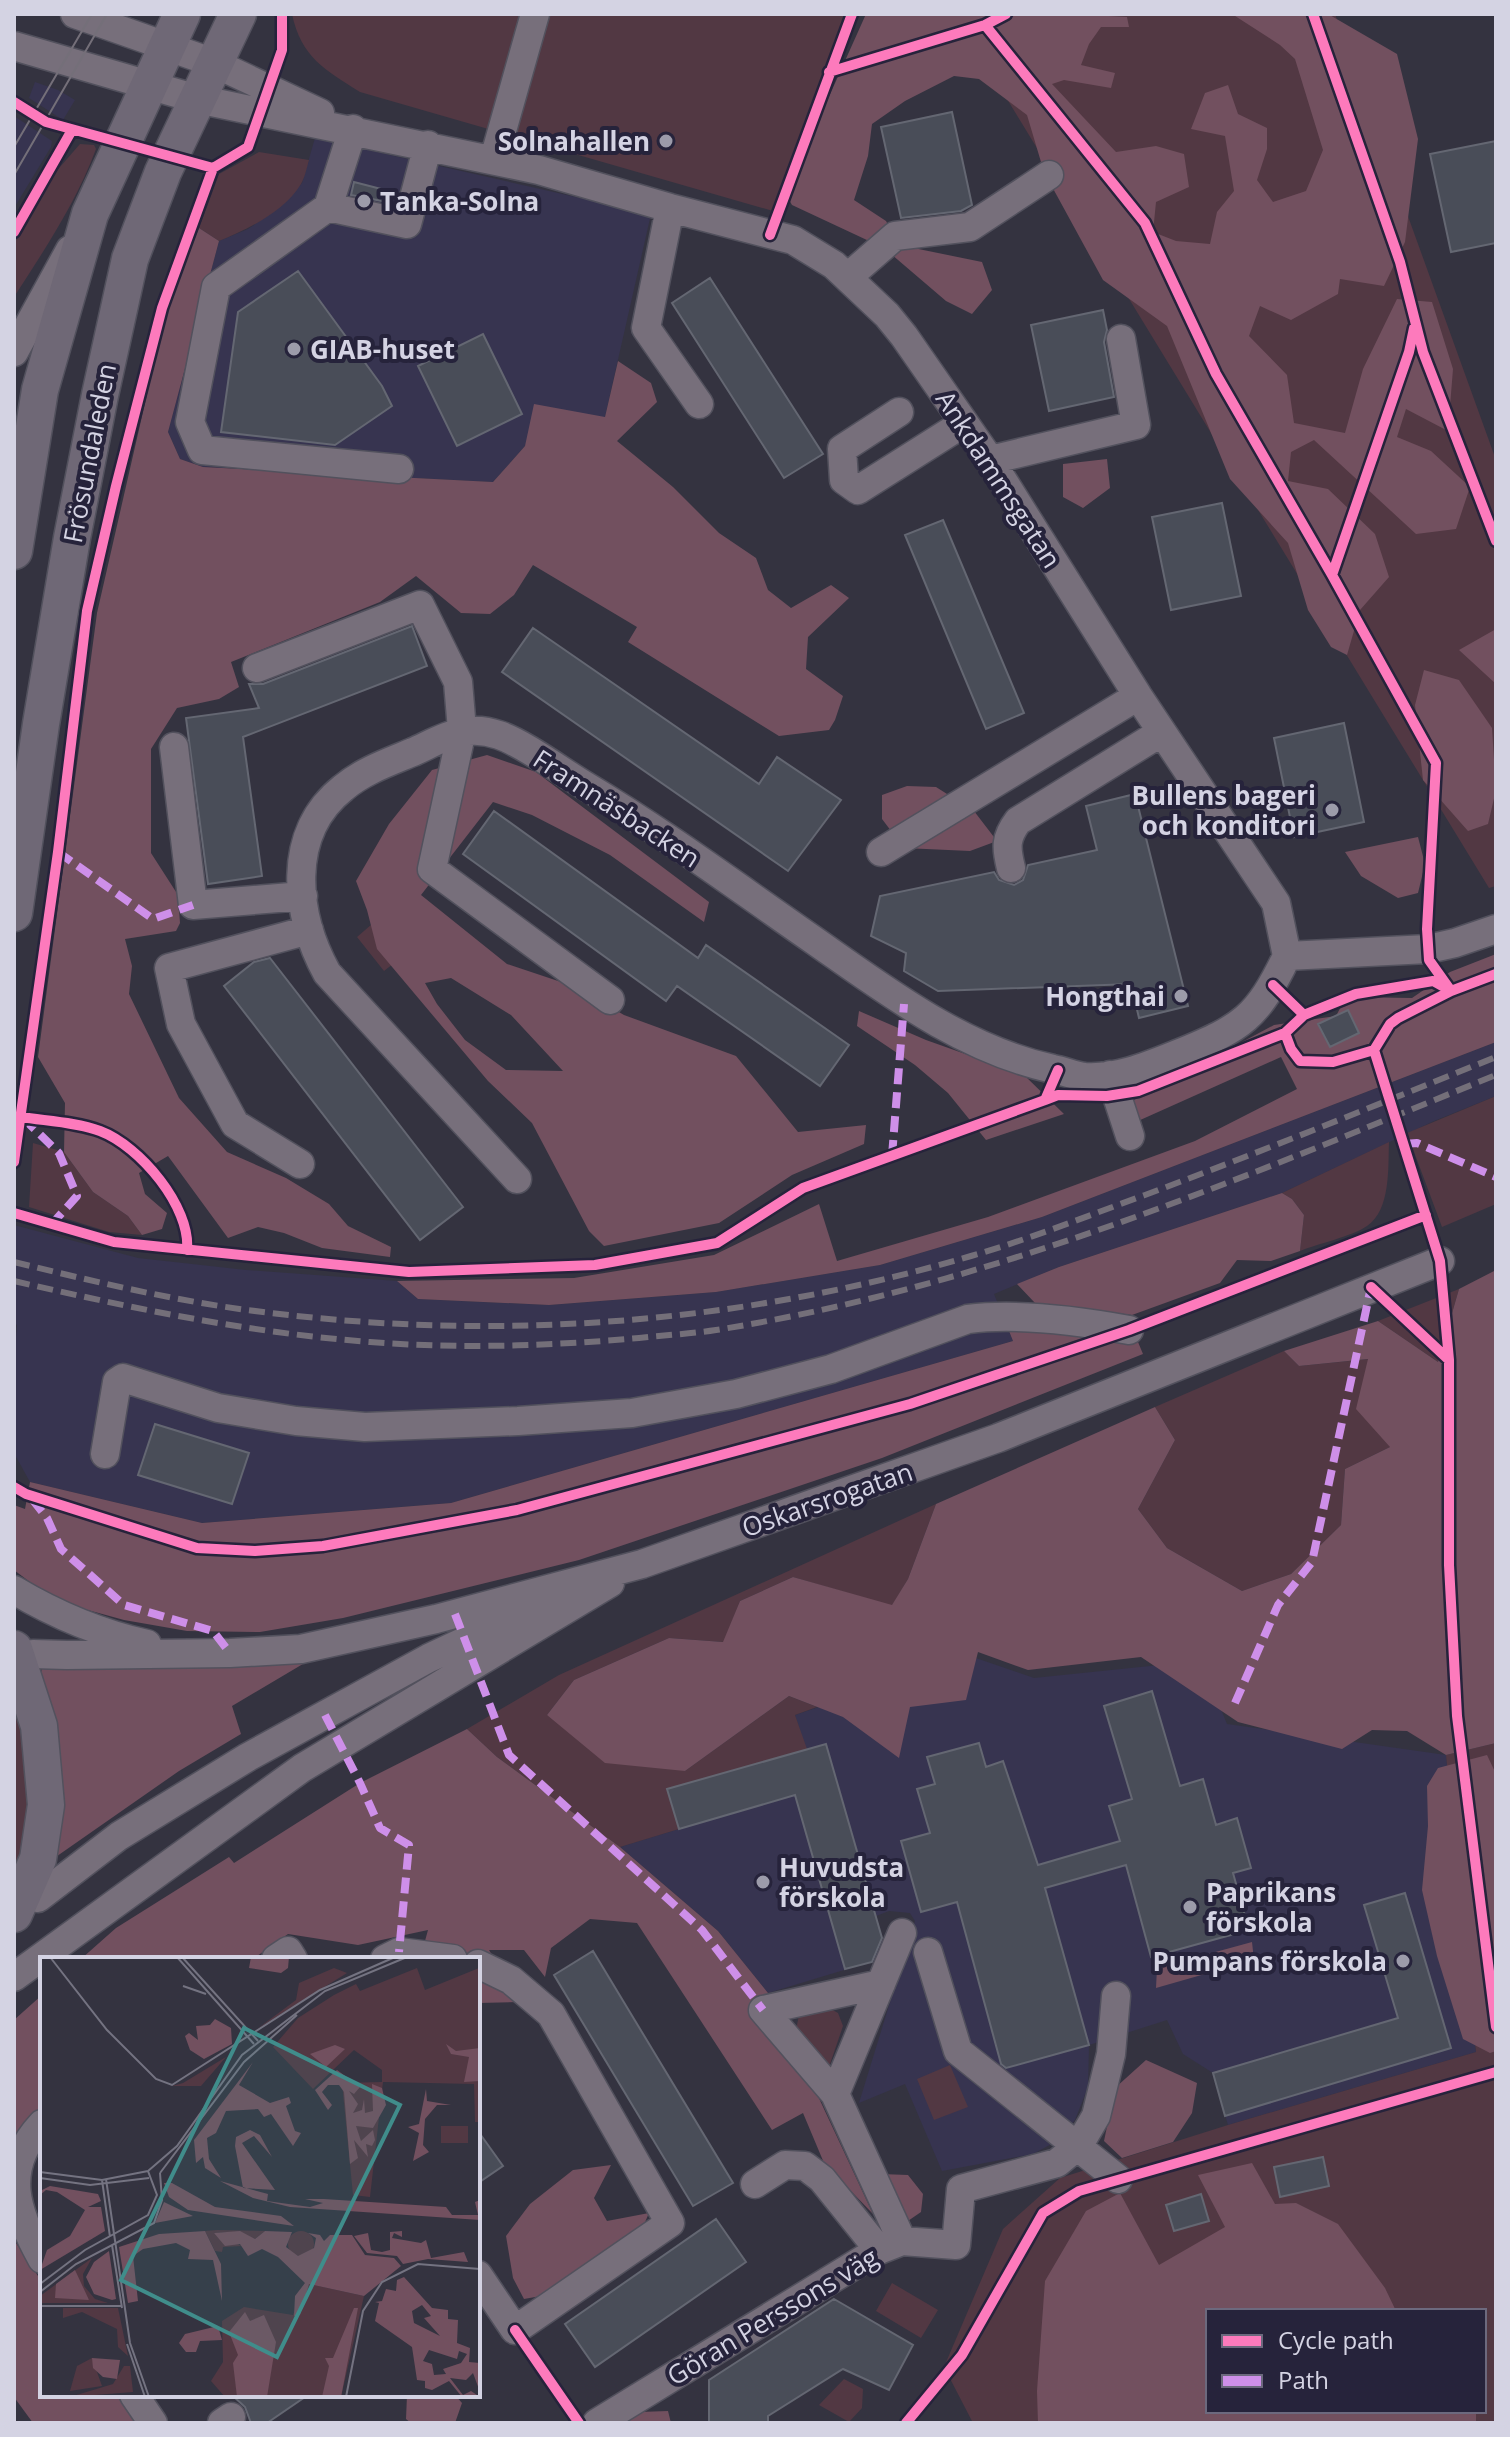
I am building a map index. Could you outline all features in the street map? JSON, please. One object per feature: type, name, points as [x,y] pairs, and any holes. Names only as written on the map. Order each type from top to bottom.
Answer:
[{"type":"main road","points":[[14,551],[40,390],[90,214],[182,14]]},
{"type":"main road","name":"Frösundaleden","points":[[14,913],[72,538],[127,274],[163,172],[238,14]]},
{"type":"main road","points":[[24,1651],[39,1726],[46,1805],[38,1859],[26,1906]]},
{"type":"street","name":"Ankdammsgatan","points":[[75,14],[214,63],[353,129]]},
{"type":"street","points":[[494,159],[535,14]]},
{"type":"street","name":"Ankdammsgatan","points":[[14,46],[197,99],[494,159],[793,240],[848,277],[904,336],[990,460],[1138,696],[1276,903],[1287,956]]},
{"type":"street","points":[[353,129],[328,207],[216,287],[190,422],[202,450],[399,469]]},
{"type":"street","points":[[328,207],[407,224],[428,145]]},
{"type":"street","points":[[848,277],[895,236],[970,227],[1049,175]]},
{"type":"street","points":[[670,208],[646,328],[699,404]]},
{"type":"street","points":[[14,352],[90,214]]},
{"type":"street","points":[[990,460],[1136,425],[1121,339]]},
{"type":"street","points":[[899,412],[842,449],[844,480],[858,490],[964,423]]},
{"type":"street","points":[[257,668],[420,605],[458,682],[462,730],[432,869],[610,1000]]},
{"type":"street","points":[[881,852],[1138,696]]},
{"type":"street","points":[[462,730],[369,771],[343,788],[324,806],[312,823],[306,840],[301,864],[303,896],[313,948],[327,973],[517,1179]]},
{"type":"street","name":"Framnäsbacken","points":[[462,730],[502,735],[636,816],[904,1004],[979,1045],[1028,1063],[1085,1077],[1110,1075],[1135,1071],[1223,1035],[1257,1010],[1287,956]]},
{"type":"street","points":[[1011,868],[1005,845],[1009,832],[1018,821],[1162,732]]},
{"type":"street","points":[[174,747],[193,905],[303,896]]},
{"type":"street","points":[[1287,956],[1428,949],[1496,929]]},
{"type":"street","points":[[300,1164],[235,1124],[181,1024],[169,968],[309,930]]},
{"type":"street","points":[[1110,1075],[1130,1136]]},
{"type":"street","name":"Oskarsrogatan","points":[[24,1651],[191,1653],[301,1649],[436,1619],[642,1564],[998,1438],[1440,1261]]},
{"type":"street","points":[[105,1454],[117,1382],[123,1378],[218,1408],[296,1421],[365,1427],[518,1421],[632,1413],[736,1394],[831,1369],[968,1319],[1034,1320],[1129,1330]]},
{"type":"street","points":[[26,1906],[119,1836],[248,1757],[429,1658],[577,1589],[642,1564]]},
{"type":"street","points":[[44,1957],[302,1768],[642,1564]]},
{"type":"street","name":"Oskarsrogatan","points":[[14,1590],[77,1623],[114,1637],[191,1653]]},
{"type":"street","points":[[835,2094],[902,1933]]},
{"type":"street","points":[[389,1957],[399,1952],[438,1957]]},
{"type":"street","points":[[928,1952],[958,2051],[1118,2179]]},
{"type":"street","points":[[17,1977],[40,1960]]},
{"type":"street","points":[[480,1965],[511,1980],[551,2014],[670,2223],[515,2330],[480,2278]]},
{"type":"street","points":[[881,1984],[763,2010],[835,2094],[890,2246]]},
{"type":"street","points":[[1079,2145],[1096,2116],[1111,2054],[1116,1996]]},
{"type":"street","points":[[40,2126],[20,2157],[15,2182],[17,2209],[40,2255]]},
{"type":"street","name":"Göran Perssons väg","points":[[597,2423],[890,2246],[956,2245],[961,2189],[1057,2163],[1079,2145]]},
{"type":"street","points":[[755,2184],[785,2165],[805,2166],[890,2246]]},
{"type":"street","points":[[135,2397],[153,2423]]},
{"type":"shaded area","name":"Solnahallen","points":[[292,14],[848,14],[773,211],[360,92],[325,69],[308,52]]},
{"type":"shaded area","points":[[866,14],[1127,17],[1129,27],[1101,27],[1089,44],[1081,65],[1115,73],[1111,88],[1064,80],[1052,84],[1116,152],[1156,146],[1184,154],[1189,187],[1156,202],[1153,232],[1176,241],[1210,244],[1217,212],[1234,191],[1225,136],[1191,129],[1205,93],[1228,85],[1238,114],[1267,128],[1267,149],[1257,180],[1273,202],[1306,191],[1323,150],[1295,59],[1280,45],[1232,14],[1328,14],[1397,54],[1418,139],[1405,242],[1384,286],[1340,279],[1338,294],[1291,320],[1260,306],[1249,336],[1287,375],[1294,423],[1345,433],[1363,369],[1397,299],[1432,302],[1453,369],[1448,431],[1406,409],[1397,437],[1431,451],[1470,487],[1456,529],[1416,534],[1314,440],[1291,452],[1288,481],[1328,489],[1375,534],[1389,577],[1360,610],[1347,655],[1331,647],[1308,610],[1288,543],[1230,479],[1167,326],[1103,280],[1044,172],[1027,115],[979,79],[954,76],[905,101],[872,124],[868,156],[854,200],[886,221],[899,245],[982,262],[992,290],[972,314],[946,301],[884,248],[792,205],[788,188]]},
{"type":"shaded area","points":[[1048,14],[1335,14],[1496,460],[1496,886],[1489,888],[977,50]]},
{"type":"shaded area","points":[[35,82],[75,100],[63,120],[29,98]]},
{"type":"shaded area","points":[[14,116],[52,141],[14,208]]},
{"type":"shaded area","points":[[315,138],[651,214],[605,417],[525,446],[493,482],[203,467],[180,459],[168,432],[219,241],[248,229],[281,206],[302,183]]},
{"type":"shaded area","points":[[80,144],[94,145],[96,149],[88,169],[59,225],[14,297],[14,241],[53,175]]},
{"type":"shaded area","points":[[259,152],[309,160],[302,181],[294,194],[275,211],[219,241],[199,228],[219,174]]},
{"type":"shaded area","points":[[199,228],[219,241],[168,432],[180,459],[203,467],[493,482],[525,446],[534,404],[605,417],[618,361],[651,383],[657,402],[617,441],[673,487],[719,533],[756,558],[768,590],[791,608],[831,585],[849,598],[808,637],[806,669],[843,696],[829,730],[779,736],[628,642],[637,627],[533,565],[514,595],[490,614],[461,613],[416,576],[380,602],[231,662],[239,687],[219,699],[177,708],[151,749],[151,853],[178,895],[180,923],[176,931],[125,939],[132,966],[129,994],[179,1098],[227,1152],[286,1178],[329,1204],[348,1226],[391,1247],[390,1257],[322,1248],[284,1233],[258,1227],[228,1238],[168,1156],[139,1173],[145,1194],[167,1213],[162,1229],[142,1235],[128,1216],[93,1192],[64,1152],[65,1103],[38,1057],[97,613],[167,307]]},
{"type":"shaded area","points":[[1107,459],[1110,488],[1083,508],[1063,497],[1063,464]]},
{"type":"shaded area","points":[[1496,629],[1496,684],[1459,650]]},
{"type":"shaded area","points":[[1424,670],[1459,680],[1492,728],[1496,790],[1488,824],[1468,831],[1423,780],[1415,705]]},
{"type":"shaded area","points":[[487,755],[536,772],[709,902],[704,922],[610,855],[532,815],[493,802],[421,895],[507,964],[576,987],[624,1015],[736,1056],[798,1132],[866,1125],[864,1144],[792,1175],[719,1223],[604,1246],[589,1231],[532,1123],[488,1081],[377,949],[356,881],[389,824],[432,770]],"holes":[[[451,978],[511,1015],[563,1071],[506,1070],[465,1040],[425,983]]]},
{"type":"shaded area","points":[[907,786],[936,787],[974,811],[997,841],[970,851],[904,848],[882,819],[882,795]]},
{"type":"shaded area","points":[[1418,837],[1425,864],[1418,893],[1398,898],[1361,876],[1345,852]]},
{"type":"shaded area","points":[[379,918],[407,953],[384,971],[357,937]]},
{"type":"shaded area","points":[[1496,954],[1496,1042],[1042,1217],[880,1265],[716,1292],[549,1305],[418,1299],[397,1281],[574,1278],[714,1255],[819,1204],[837,1261],[988,1217],[1195,1141],[1297,1089],[1281,1057],[1138,1121],[1132,1101],[1274,1025],[1336,1016],[1346,997],[1412,998],[1450,972]]},
{"type":"shaded area","points":[[859,1011],[926,1040],[1024,1075],[1064,1114],[986,1140],[948,1093],[915,1065],[857,1026]]},
{"type":"shaded area","points":[[1496,1042],[1496,1096],[1434,1121],[1282,1193],[1059,1267],[994,1294],[1013,1341],[451,1503],[202,1523],[30,1482],[14,1453],[17,1325],[14,1323],[14,1225],[138,1258],[397,1281],[418,1299],[549,1305],[716,1292],[880,1265],[1042,1217]]},
{"type":"shaded area","points":[[1496,1096],[1496,1204],[1442,1227],[1407,1133]]},
{"type":"shaded area","points":[[1389,1142],[1387,1187],[1375,1219],[1353,1233],[1300,1251],[1304,1215],[1292,1199],[1282,1193]]},
{"type":"shaded area","points":[[33,1143],[64,1152],[93,1192],[128,1216],[142,1235],[109,1232],[29,1207]]},
{"type":"shaded area","points":[[1282,1193],[1292,1199],[1304,1215],[1300,1251],[1271,1261],[1237,1260],[1220,1283],[1132,1315],[1035,1303],[1017,1284],[1059,1267]]},
{"type":"shaded area","points":[[1496,1270],[1496,1743],[1446,1755],[1407,1731],[1372,1730],[1342,1749],[1238,1722],[1141,1657],[1028,1670],[978,1652],[966,1700],[910,1707],[899,1758],[843,1717],[789,1696],[685,1771],[605,1763],[547,1715],[574,1680],[669,1638],[723,1642],[740,1601],[793,1577],[892,1605],[908,1579],[936,1504],[1155,1407],[1175,1440],[1138,1509],[1167,1548],[1242,1591],[1291,1574],[1341,1525],[1345,1469],[1390,1447],[1356,1409],[1368,1359],[1299,1366],[1284,1351],[1378,1321],[1438,1362],[1459,1289]]},
{"type":"shaded area","points":[[1459,1289],[1438,1362],[1378,1321]]},
{"type":"shaded area","points":[[1007,1326],[1088,1333],[1138,1342],[1143,1354],[882,1458],[579,1560],[343,1618],[260,1632],[187,1631],[124,1620],[55,1601],[14,1570],[14,1505],[25,1509],[30,1482],[202,1523],[451,1503],[1013,1341]]},
{"type":"shaded area","points":[[1284,1351],[1299,1366],[1369,1359],[1390,1447],[1345,1469],[1341,1525],[1291,1574],[1242,1591],[1167,1548],[1138,1509],[1175,1440],[1155,1407]]},
{"type":"shaded area","points":[[936,1504],[908,1579],[892,1606],[793,1577],[740,1601],[724,1642],[669,1638],[574,1680],[547,1715],[685,1771],[789,1696],[817,1707],[795,1715],[807,1749],[668,1789],[679,1829],[620,1847],[497,1757],[467,1729],[559,1675]]},
{"type":"shaded area","points":[[970,1656],[1034,1678],[1160,1665],[1218,1702],[1227,1724],[1446,1755],[1476,2052],[1228,2125],[1213,2073],[1183,2054],[1167,2020],[1089,2045],[1088,2087],[1075,2120],[1057,2141],[1033,2154],[942,2171],[905,2084],[859,2103],[915,1921],[910,1913],[889,1911],[876,1916],[887,1957],[768,1993],[718,1931],[620,1847],[679,1829],[667,1789],[806,1749],[795,1715]]},
{"type":"shaded area","points":[[313,1658],[232,1706],[241,1734],[179,1771],[50,1861],[43,1662]]},
{"type":"shaded area","points":[[14,1674],[30,1805],[14,1876]]},
{"type":"shaded area","points":[[467,1729],[497,1757],[620,1847],[718,1931],[768,1993],[770,2034],[817,2094],[873,2214],[824,2163],[803,2113],[772,2130],[637,1923],[590,1919],[551,1948],[545,1977],[524,1950],[489,1950],[520,2002],[480,2003],[480,1957],[421,1957],[428,1930],[358,1945],[288,1934],[256,1957],[83,1957],[116,1928],[229,1857],[234,1863],[360,1783]]},
{"type":"shaded area","points":[[1496,1743],[1496,2423],[973,2423],[944,2367],[1003,2229],[1060,2178],[1476,2052],[1446,1755]]},
{"type":"shaded area","points":[[1487,1755],[1496,1774],[1496,2051],[1490,2053],[1463,2039],[1437,1956],[1422,1890],[1428,1826],[1427,1786],[1438,1768]]},
{"type":"shaded area","points":[[1252,1942],[1254,1960],[1156,1988],[1157,1968]]},
{"type":"shaded area","points":[[40,1997],[40,2117],[14,2151],[14,2020]]},
{"type":"shaded area","points":[[827,2007],[838,2013],[843,2026],[829,2067],[796,2030],[799,2015]]},
{"type":"shaded area","points":[[1146,2060],[1197,2083],[1192,2113],[1173,2142],[1122,2158],[1104,2141],[1115,2088]]},
{"type":"shaded area","points":[[950,2065],[968,2107],[934,2120],[917,2079]]},
{"type":"shaded area","points":[[1252,2163],[1275,2204],[1296,2203],[1338,2224],[1385,2288],[1395,2309],[1206,2309],[1206,2413],[1476,2413],[1476,2423],[1038,2423],[1037,2391],[1045,2281],[1086,2211],[1120,2193],[1159,2265],[1225,2227],[1198,2175]]},
{"type":"shaded area","points":[[611,2165],[594,2198],[607,2221],[649,2213],[642,2229],[552,2294],[524,2299],[513,2278],[506,2236],[530,2204],[573,2170]]},
{"type":"shaded area","points":[[881,2174],[908,2175],[923,2194],[921,2212],[905,2223]]},
{"type":"shaded area","points":[[14,2240],[40,2279],[40,2397],[124,2397],[142,2423],[33,2423],[14,2397]]},
{"type":"shaded area","points":[[892,2283],[938,2310],[921,2338],[876,2311]]},
{"type":"shaded area","points":[[844,2379],[863,2389],[862,2408],[849,2422],[819,2405]]},
{"type":"shaded area","points":[[407,2397],[457,2397],[462,2403],[455,2423],[411,2423],[406,2419]]},
{"type":"shaded area","points":[[668,2411],[671,2423],[622,2423],[639,2412]]},
{"type":"building","points":[[952,112],[972,205],[961,211],[901,218],[881,127]]},
{"type":"building","points":[[1496,141],[1496,243],[1451,252],[1430,154]]},
{"type":"building","points":[[354,182],[385,190],[382,201],[351,195]]},
{"type":"building","name":"GIAB-huset","points":[[298,271],[382,386],[392,406],[335,445],[221,432],[238,312]]},
{"type":"building","points":[[710,278],[823,454],[784,478],[672,303]]},
{"type":"building","points":[[1103,310],[1107,330],[1104,342],[1114,397],[1049,411],[1031,325]]},
{"type":"building","points":[[483,334],[522,414],[457,446],[418,366]]},
{"type":"building","points":[[1222,503],[1241,596],[1171,610],[1152,517]]},
{"type":"building","points":[[943,520],[1024,713],[986,729],[905,535]]},
{"type":"building","points":[[412,626],[427,666],[243,737],[262,876],[208,884],[186,718],[259,708],[249,684],[263,684]]},
{"type":"building","points":[[533,628],[759,784],[777,757],[841,800],[788,871],[502,672]]},
{"type":"building","points":[[1344,723],[1364,822],[1294,837],[1274,738]]},
{"type":"building","points":[[1135,794],[1188,1006],[1139,1018],[1131,984],[938,991],[904,971],[906,953],[871,936],[880,896],[994,872],[999,880],[1014,885],[1023,880],[1028,865],[1097,850],[1086,806]]},
{"type":"building","points":[[494,811],[698,958],[706,945],[849,1045],[820,1086],[677,986],[666,1001],[463,854]]},
{"type":"building","points":[[270,958],[463,1207],[420,1240],[224,986],[254,962]]},
{"type":"building","points":[[1348,1010],[1359,1033],[1330,1047],[1318,1024]]},
{"type":"building","points":[[155,1424],[249,1453],[232,1504],[138,1475]]},
{"type":"building","name":"Paprikans förskola","points":[[1152,1691],[1180,1786],[1203,1779],[1216,1825],[1237,1818],[1251,1868],[1233,1873],[1249,1930],[1151,1957],[1126,1865],[1045,1888],[1089,2045],[1006,2068],[1001,2064],[957,1902],[921,1912],[901,1841],[930,1833],[917,1789],[935,1784],[927,1757],[979,1743],[986,1767],[1003,1761],[1038,1865],[1120,1841],[1109,1806],[1132,1799],[1104,1706]]},
{"type":"building","points":[[826,1744],[882,1938],[872,1962],[845,1969],[795,1795],[679,1829],[667,1789]]},
{"type":"building","name":"Pumpans förskola","points":[[1405,1893],[1451,2048],[1225,2116],[1213,2073],[1398,2018],[1364,1905]]},
{"type":"building","points":[[593,1951],[733,2183],[693,2206],[554,1975]]},
{"type":"building","points":[[480,2134],[503,2166],[480,2182]]},
{"type":"building","points":[[1323,2157],[1329,2186],[1280,2197],[1274,2167]]},
{"type":"building","points":[[1201,2194],[1209,2221],[1174,2231],[1166,2205]]},
{"type":"building","points":[[716,2219],[746,2262],[595,2367],[565,2324]]},
{"type":"building","points":[[834,2299],[913,2345],[889,2390],[843,2369],[768,2416],[768,2423],[709,2423],[709,2380]]},
{"type":"building","points":[[234,2397],[305,2397],[267,2423],[251,2423],[245,2407]]},
{"type":"tram line","points":[[14,147],[92,14]]},
{"type":"tram line","points":[[14,175],[107,14]]},
{"type":"railway","points":[[14,1262],[200,1303],[352,1321],[531,1325],[620,1321],[708,1312],[797,1298],[884,1279],[993,1249],[1189,1178],[1496,1057]]},
{"type":"railway","points":[[14,1281],[191,1318],[370,1342],[538,1345],[706,1331],[817,1311],[1015,1258],[1209,1190],[1496,1075]]},
{"type":"marked path","points":[[58,852],[153,919],[193,905]]},
{"type":"marked path","points":[[892,1156],[904,1004]]},
{"type":"marked path","points":[[23,1118],[59,1153],[77,1196],[51,1225]]},
{"type":"marked path","points":[[1404,1144],[1417,1143],[1496,1177]]},
{"type":"marked path","points":[[1235,1703],[1278,1605],[1312,1562],[1371,1287]]},
{"type":"marked path","points":[[32,1499],[47,1518],[61,1549],[124,1605],[213,1631],[230,1653]]},
{"type":"marked path","points":[[455,1614],[509,1755],[702,1930],[763,2010]]},
{"type":"marked path","points":[[325,1715],[380,1828],[409,1845],[399,1952]]},
{"type":"cycle path","points":[[14,1162],[58,852],[87,611],[116,486],[162,308],[213,168],[248,147],[282,50],[282,14]]},
{"type":"cycle path","points":[[770,235],[852,14]]},
{"type":"cycle path","points":[[829,72],[985,25],[1006,14]]},
{"type":"cycle path","points":[[1313,14],[1400,262],[1423,352],[1496,541]]},
{"type":"cycle path","points":[[985,25],[1145,223],[1216,374],[1436,763],[1427,929],[1429,960],[1451,991]]},
{"type":"cycle path","points":[[14,102],[46,122],[213,168]]},
{"type":"cycle path","points":[[14,232],[72,130]]},
{"type":"cycle path","points":[[1332,575],[1409,352],[1414,328]]},
{"type":"cycle path","points":[[1496,974],[1451,991],[1398,1018],[1390,1024],[1374,1050],[1440,1261],[1449,1360],[1449,1565],[1457,1716],[1496,2027]]},
{"type":"cycle path","points":[[1304,1015],[1356,994],[1433,981],[1451,991]]},
{"type":"cycle path","points":[[1273,985],[1304,1015],[1285,1033],[1300,1061],[1333,1062],[1374,1050]]},
{"type":"cycle path","points":[[1045,1100],[1058,1095],[1107,1096],[1138,1091],[1285,1033]]},
{"type":"cycle path","points":[[14,1213],[114,1242],[409,1272],[595,1265],[717,1243],[803,1188],[1045,1100],[1058,1070]]},
{"type":"cycle path","points":[[21,1117],[91,1128],[131,1150],[172,1197],[181,1215],[187,1250]]},
{"type":"cycle path","points":[[14,1487],[26,1494],[197,1548],[255,1551],[323,1546],[517,1510],[910,1404],[1129,1330],[1426,1215]]},
{"type":"cycle path","points":[[1371,1287],[1449,1360]]},
{"type":"cycle path","points":[[906,2423],[962,2355],[1043,2213],[1079,2191],[1496,2072]]},
{"type":"cycle path","points":[[515,2330],[579,2423]]},
{"type":"place","name":"Solnahallen","points":[[666,141]]},
{"type":"place","name":"Tanka-Solna","points":[[364,201]]},
{"type":"place","name":"GIAB-huset","points":[[294,349]]},
{"type":"place","name":"Bullens bageri och konditori","points":[[1332,810]]},
{"type":"place","name":"Hongthai","points":[[1181,996]]},
{"type":"place","name":"Huvudsta förskola","points":[[763,1882]]},
{"type":"place","name":"Paprikans förskola","points":[[1190,1907]]},
{"type":"place","name":"Pumpans förskola","points":[[1403,1961]]}]
